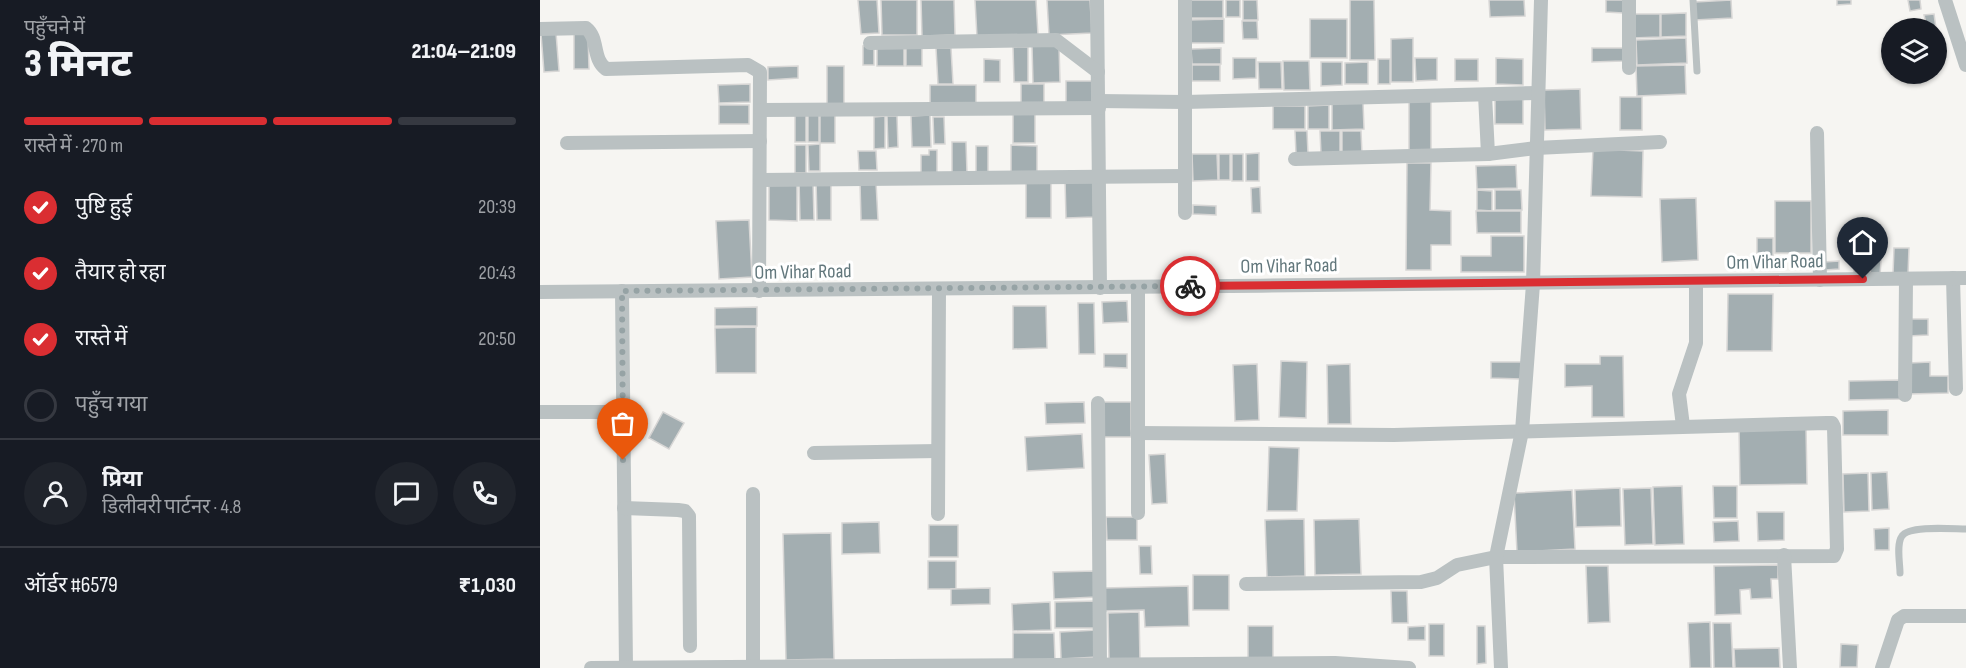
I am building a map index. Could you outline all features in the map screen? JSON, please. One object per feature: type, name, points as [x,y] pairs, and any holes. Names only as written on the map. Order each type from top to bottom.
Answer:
[{"type":"street","points":[[1097,0],[1100,288]]},
{"type":"street","points":[[1185,0],[1185,213]]},
{"type":"street","points":[[1502,668],[1496,557],[1522,431],[1533,284],[1541,0]]},
{"type":"street","points":[[1629,0],[1629,68]]},
{"type":"street","points":[[1945,0],[1966,64]]},
{"type":"street","points":[[540,29],[586,28],[594,39],[599,62],[606,69],[754,67],[760,72],[762,79],[759,291]]},
{"type":"street","points":[[870,44],[1056,40],[1098,72]]},
{"type":"street","points":[[761,110],[1538,93]]},
{"type":"street","points":[[1485,95],[1488,154]]},
{"type":"street","points":[[1817,133],[1820,280]]},
{"type":"street","points":[[567,143],[760,141]]},
{"type":"street","points":[[1295,159],[1488,154],[1536,148],[1660,142]]},
{"type":"street","points":[[760,180],[1185,176]]},
{"type":"street","points":[[1956,389],[1959,278]]},
{"type":"street","name":"Om Vihar Road","points":[[540,292],[1959,278]]},
{"type":"street","points":[[1905,279],[1905,395]]},
{"type":"street","points":[[1683,426],[1679,394],[1696,343],[1696,282]]},
{"type":"street","points":[[1138,287],[1138,513]]},
{"type":"street","points":[[938,514],[939,289]]},
{"type":"street","points":[[622,291],[626,668]]},
{"type":"street","points":[[1096,666],[1098,403]]},
{"type":"street","points":[[540,412],[623,412]]},
{"type":"street","points":[[1137,433],[1394,435],[1832,423],[1835,432],[1836,553],[1830,557],[1784,555],[1496,557],[1457,565],[1437,578],[1421,582],[1246,584]]},
{"type":"street","points":[[814,453],[938,451]]},
{"type":"street","points":[[753,494],[753,667]]},
{"type":"street","points":[[624,508],[678,510],[685,511],[689,516],[690,646]]},
{"type":"street","points":[[1784,555],[1790,668]]},
{"type":"street","points":[[1882,668],[1898,620],[1904,616],[1966,616]]},
{"type":"street","points":[[591,668],[1335,665],[1409,668]]},
{"type":"lane","points":[[1693,0],[1697,71]]},
{"type":"lane","points":[[1900,573],[1902,535],[1911,530],[1966,529]]},
{"type":"building","points":[[858,0],[877,0],[879,33],[861,34]]},
{"type":"building","points":[[881,0],[917,0],[917,35],[882,35]]},
{"type":"building","points":[[921,0],[954,0],[955,35],[922,36]]},
{"type":"building","points":[[975,0],[1036,0],[1038,35],[977,37]]},
{"type":"building","points":[[1047,0],[1090,0],[1092,33],[1049,35]]},
{"type":"building","points":[[1188,0],[1223,0],[1223,18],[1189,18]]},
{"type":"building","points":[[1226,0],[1240,0],[1240,17],[1226,17]]},
{"type":"building","points":[[1243,0],[1257,0],[1258,20],[1243,20]]},
{"type":"building","points":[[1350,0],[1374,0],[1375,60],[1350,60]]},
{"type":"building","points":[[1489,0],[1524,0],[1525,16],[1490,17]]},
{"type":"building","points":[[1606,0],[1624,0],[1623,13],[1606,12]]},
{"type":"building","points":[[1731,0],[1732,18],[1695,20],[1695,2]]},
{"type":"building","points":[[1837,0],[1851,0],[1851,4],[1837,5]]},
{"type":"building","points":[[1908,0],[1920,0],[1921,9],[1910,11]]},
{"type":"building","points":[[1686,13],[1686,36],[1661,37],[1661,14]]},
{"type":"building","points":[[1632,14],[1660,14],[1660,37],[1632,38]]},
{"type":"building","points":[[1934,14],[1935,18],[1925,18],[1924,15]]},
{"type":"building","points":[[1224,19],[1224,43],[1188,43],[1188,20]]},
{"type":"building","points":[[1310,19],[1347,19],[1347,58],[1310,58]]},
{"type":"building","points":[[1242,21],[1257,21],[1258,39],[1243,39]]},
{"type":"building","points":[[556,33],[559,71],[544,72],[541,34]]},
{"type":"building","points":[[574,34],[588,34],[589,69],[574,69]]},
{"type":"building","points":[[1413,38],[1413,82],[1391,82],[1391,39]]},
{"type":"building","points":[[1686,38],[1687,63],[1637,65],[1636,40]]},
{"type":"building","points":[[906,44],[922,44],[922,66],[906,66]]},
{"type":"building","points":[[877,45],[904,45],[904,66],[877,66]]},
{"type":"building","points":[[1059,45],[1060,82],[1033,83],[1032,46]]},
{"type":"building","points":[[863,46],[874,46],[874,65],[863,65]]},
{"type":"building","points":[[1013,47],[1028,47],[1028,82],[1014,82]]},
{"type":"building","points":[[936,48],[951,48],[953,84],[938,84]]},
{"type":"building","points":[[1221,48],[1221,64],[1192,64],[1191,49]]},
{"type":"building","points":[[1592,48],[1623,48],[1623,61],[1592,62]]},
{"type":"building","points":[[1233,58],[1256,58],[1256,78],[1233,79]]},
{"type":"building","points":[[1415,58],[1437,58],[1437,80],[1416,81]]},
{"type":"building","points":[[1496,58],[1523,59],[1523,85],[1496,84]]},
{"type":"building","points":[[984,59],[1000,60],[1000,82],[984,82]]},
{"type":"building","points":[[1378,59],[1390,59],[1390,84],[1378,84]]},
{"type":"building","points":[[1455,59],[1478,59],[1478,81],[1455,81]]},
{"type":"building","points":[[1283,61],[1309,61],[1310,90],[1284,90]]},
{"type":"building","points":[[1258,62],[1281,62],[1282,89],[1259,89]]},
{"type":"building","points":[[1321,62],[1342,62],[1342,85],[1321,86]]},
{"type":"building","points":[[1368,62],[1368,84],[1345,84],[1345,63]]},
{"type":"building","points":[[1192,65],[1220,65],[1220,81],[1192,81]]},
{"type":"building","points":[[1685,65],[1686,94],[1637,96],[1636,66]]},
{"type":"building","points":[[798,66],[798,78],[768,80],[768,67]]},
{"type":"building","points":[[827,66],[844,66],[844,107],[827,107]]},
{"type":"building","points":[[1066,81],[1092,81],[1092,104],[1066,103]]},
{"type":"building","points":[[750,84],[750,102],[719,103],[718,85]]},
{"type":"building","points":[[1021,84],[1044,84],[1044,105],[1021,105]]},
{"type":"building","points":[[930,85],[976,85],[976,106],[930,106]]},
{"type":"building","points":[[1580,89],[1581,129],[1545,130],[1544,90]]},
{"type":"building","points":[[1620,97],[1642,97],[1642,130],[1620,130]]},
{"type":"building","points":[[1409,98],[1431,98],[1431,151],[1409,151]]},
{"type":"building","points":[[1495,99],[1523,99],[1523,124],[1495,124]]},
{"type":"building","points":[[1332,102],[1363,102],[1364,129],[1332,130]]},
{"type":"building","points":[[719,105],[749,105],[749,124],[719,124]]},
{"type":"building","points":[[1329,105],[1329,129],[1308,129],[1308,106]]},
{"type":"building","points":[[1273,106],[1305,106],[1305,129],[1273,129]]},
{"type":"building","points":[[820,113],[835,113],[835,143],[820,143]]},
{"type":"building","points":[[1013,113],[1035,113],[1035,143],[1013,143]]},
{"type":"building","points":[[795,114],[806,114],[806,142],[795,142]]},
{"type":"building","points":[[808,114],[819,114],[819,142],[808,142]]},
{"type":"building","points":[[930,115],[931,147],[912,147],[911,116]]},
{"type":"building","points":[[885,116],[885,148],[874,149],[874,117]]},
{"type":"building","points":[[887,116],[897,116],[898,147],[888,148]]},
{"type":"building","points":[[933,117],[944,117],[945,144],[934,144]]},
{"type":"building","points":[[1295,131],[1307,131],[1308,154],[1296,154]]},
{"type":"building","points":[[1320,131],[1340,131],[1340,154],[1321,154]]},
{"type":"building","points":[[1342,131],[1361,131],[1362,154],[1342,154]]},
{"type":"building","points":[[952,142],[966,142],[967,173],[952,173]]},
{"type":"building","points":[[820,144],[820,171],[809,171],[808,145]]},
{"type":"building","points":[[795,145],[806,145],[806,173],[795,173]]},
{"type":"building","points":[[1011,145],[1037,146],[1037,172],[1011,172]]},
{"type":"building","points":[[976,146],[988,146],[988,174],[976,175]]},
{"type":"building","points":[[1593,149],[1643,151],[1642,197],[1591,196]]},
{"type":"building","points":[[929,150],[937,150],[937,173],[921,173],[921,155],[929,155]]},
{"type":"building","points":[[858,151],[876,151],[877,170],[859,170]]},
{"type":"building","points":[[1259,153],[1259,181],[1246,181],[1246,154]]},
{"type":"building","points":[[1192,154],[1217,154],[1218,180],[1193,181]]},
{"type":"building","points":[[1219,154],[1230,154],[1230,180],[1219,180]]},
{"type":"building","points":[[1232,154],[1243,154],[1243,181],[1232,181]]},
{"type":"building","points":[[1407,163],[1431,163],[1430,210],[1451,211],[1451,245],[1431,245],[1431,270],[1406,270]]},
{"type":"building","points":[[1516,165],[1517,188],[1477,189],[1476,166]]},
{"type":"building","points":[[799,180],[813,180],[814,220],[800,220]]},
{"type":"building","points":[[816,180],[831,181],[831,220],[817,220]]},
{"type":"building","points":[[1065,180],[1093,180],[1094,217],[1066,218]]},
{"type":"building","points":[[1051,181],[1051,218],[1026,218],[1026,182]]},
{"type":"building","points":[[876,182],[878,220],[861,220],[860,183]]},
{"type":"building","points":[[769,184],[797,184],[797,221],[769,220]]},
{"type":"building","points":[[1260,187],[1261,213],[1252,213],[1251,188]]},
{"type":"building","points":[[1477,190],[1492,191],[1492,211],[1477,210]]},
{"type":"building","points":[[1495,190],[1521,190],[1522,210],[1495,210]]},
{"type":"building","points":[[1696,198],[1698,260],[1662,262],[1660,199]]},
{"type":"building","points":[[1775,201],[1811,201],[1811,253],[1775,253]]},
{"type":"building","points":[[1193,205],[1216,206],[1216,215],[1193,214]]},
{"type":"building","points":[[1476,211],[1521,211],[1521,233],[1477,233]]},
{"type":"building","points":[[749,220],[752,277],[719,279],[716,221]]},
{"type":"building","points":[[1491,236],[1524,236],[1524,272],[1461,272],[1461,256],[1491,256]]},
{"type":"building","points":[[1757,238],[1773,238],[1773,267],[1757,267]]},
{"type":"building","points":[[1894,248],[1909,248],[1908,274],[1893,274]]},
{"type":"building","points":[[1867,260],[1867,277],[1854,277],[1854,261]]},
{"type":"building","points":[[1870,260],[1881,260],[1880,276],[1870,276]]},
{"type":"building","points":[[1839,261],[1839,269],[1825,270],[1824,262]]},
{"type":"building","points":[[1728,294],[1773,294],[1772,351],[1727,351]]},
{"type":"building","points":[[1127,301],[1128,322],[1103,323],[1102,302]]},
{"type":"building","points":[[1078,303],[1094,303],[1095,354],[1079,354]]},
{"type":"building","points":[[1013,306],[1046,306],[1047,348],[1013,349]]},
{"type":"building","points":[[757,307],[757,326],[715,326],[715,308]]},
{"type":"building","points":[[1907,319],[1928,319],[1928,335],[1908,336]]},
{"type":"building","points":[[756,327],[756,373],[716,373],[715,328]]},
{"type":"building","points":[[1104,354],[1127,354],[1127,368],[1104,367]]},
{"type":"building","points":[[1600,356],[1623,356],[1624,417],[1592,417],[1592,386],[1565,387],[1565,364],[1600,364]]},
{"type":"building","points":[[1281,361],[1307,362],[1306,418],[1279,417]]},
{"type":"building","points":[[1491,362],[1521,362],[1521,379],[1491,378]]},
{"type":"building","points":[[1930,362],[1930,376],[1948,376],[1948,393],[1909,394],[1909,363]]},
{"type":"building","points":[[1257,364],[1259,420],[1235,421],[1233,365]]},
{"type":"building","points":[[1350,364],[1351,424],[1328,424],[1327,365]]},
{"type":"building","points":[[1900,380],[1901,399],[1849,400],[1849,381]]},
{"type":"building","points":[[1084,402],[1085,423],[1046,424],[1045,403]]},
{"type":"building","points":[[1103,402],[1131,402],[1131,437],[1103,437]]},
{"type":"building","points":[[1888,410],[1888,435],[1843,435],[1843,411]]},
{"type":"building","points":[[663,412],[684,423],[669,449],[649,438]]},
{"type":"building","points":[[1806,427],[1807,484],[1740,485],[1739,428]]},
{"type":"building","points":[[1082,434],[1084,468],[1027,471],[1025,437]]},
{"type":"building","points":[[1269,447],[1299,448],[1297,511],[1267,511]]},
{"type":"building","points":[[1165,454],[1167,503],[1152,504],[1149,455]]},
{"type":"building","points":[[1887,472],[1889,509],[1872,510],[1871,473]]},
{"type":"building","points":[[1868,473],[1869,511],[1844,512],[1843,474]]},
{"type":"building","points":[[1682,486],[1684,544],[1655,545],[1653,487]]},
{"type":"building","points":[[1713,486],[1737,486],[1737,518],[1714,518]]},
{"type":"building","points":[[1620,488],[1621,526],[1576,527],[1575,490]]},
{"type":"building","points":[[1651,488],[1653,544],[1625,545],[1623,489]]},
{"type":"building","points":[[1572,490],[1575,549],[1517,552],[1514,493]]},
{"type":"building","points":[[1757,512],[1784,512],[1784,540],[1758,541]]},
{"type":"building","points":[[1106,517],[1137,517],[1137,540],[1107,540]]},
{"type":"building","points":[[1304,519],[1305,576],[1267,577],[1265,520]]},
{"type":"building","points":[[1359,519],[1361,574],[1315,575],[1314,520]]},
{"type":"building","points":[[1738,521],[1739,541],[1714,542],[1713,522]]},
{"type":"building","points":[[879,522],[880,553],[842,554],[842,523]]},
{"type":"building","points":[[929,525],[958,525],[958,557],[929,557]]},
{"type":"building","points":[[1889,528],[1889,550],[1875,550],[1874,529]]},
{"type":"building","points":[[831,533],[834,659],[786,660],[783,534]]},
{"type":"building","points":[[1139,546],[1151,546],[1152,574],[1140,574]]},
{"type":"building","points":[[928,561],[956,561],[956,589],[928,589]]},
{"type":"building","points":[[1778,565],[1778,579],[1771,579],[1772,598],[1751,599],[1750,589],[1740,590],[1741,614],[1715,615],[1714,566]]},
{"type":"building","points":[[1586,566],[1608,566],[1610,622],[1588,623]]},
{"type":"building","points":[[1096,571],[1096,597],[1054,599],[1053,572]]},
{"type":"building","points":[[1193,575],[1229,575],[1229,610],[1193,610]]},
{"type":"building","points":[[1188,586],[1189,626],[1145,627],[1144,610],[1105,611],[1104,588]]},
{"type":"building","points":[[990,588],[990,604],[951,605],[951,589]]},
{"type":"building","points":[[1391,591],[1407,591],[1408,623],[1392,623]]},
{"type":"building","points":[[1098,601],[1098,628],[1055,628],[1055,602]]},
{"type":"building","points":[[1050,602],[1051,630],[1013,631],[1012,604]]},
{"type":"building","points":[[1139,612],[1140,661],[1109,661],[1108,613]]},
{"type":"building","points":[[1710,622],[1711,668],[1690,668],[1688,623]]},
{"type":"building","points":[[1713,623],[1731,623],[1733,668],[1714,668]]},
{"type":"building","points":[[1429,624],[1444,624],[1444,656],[1429,656]]},
{"type":"building","points":[[1248,626],[1273,626],[1273,659],[1248,659]]},
{"type":"building","points":[[1425,626],[1425,640],[1408,640],[1408,627]]},
{"type":"building","points":[[1477,626],[1485,626],[1486,663],[1477,664]]},
{"type":"building","points":[[1097,630],[1098,657],[1061,659],[1060,632]]},
{"type":"building","points":[[1013,633],[1054,633],[1055,660],[1013,661]]},
{"type":"building","points":[[1841,644],[1858,645],[1857,667],[1840,667]]},
{"type":"building","points":[[1779,648],[1780,668],[1735,668],[1734,649]]},
{"type":"way so far","points":[[623,460],[622,291],[1190,286]]},
{"type":"route","points":[[1190,286],[1863,279]]}]
